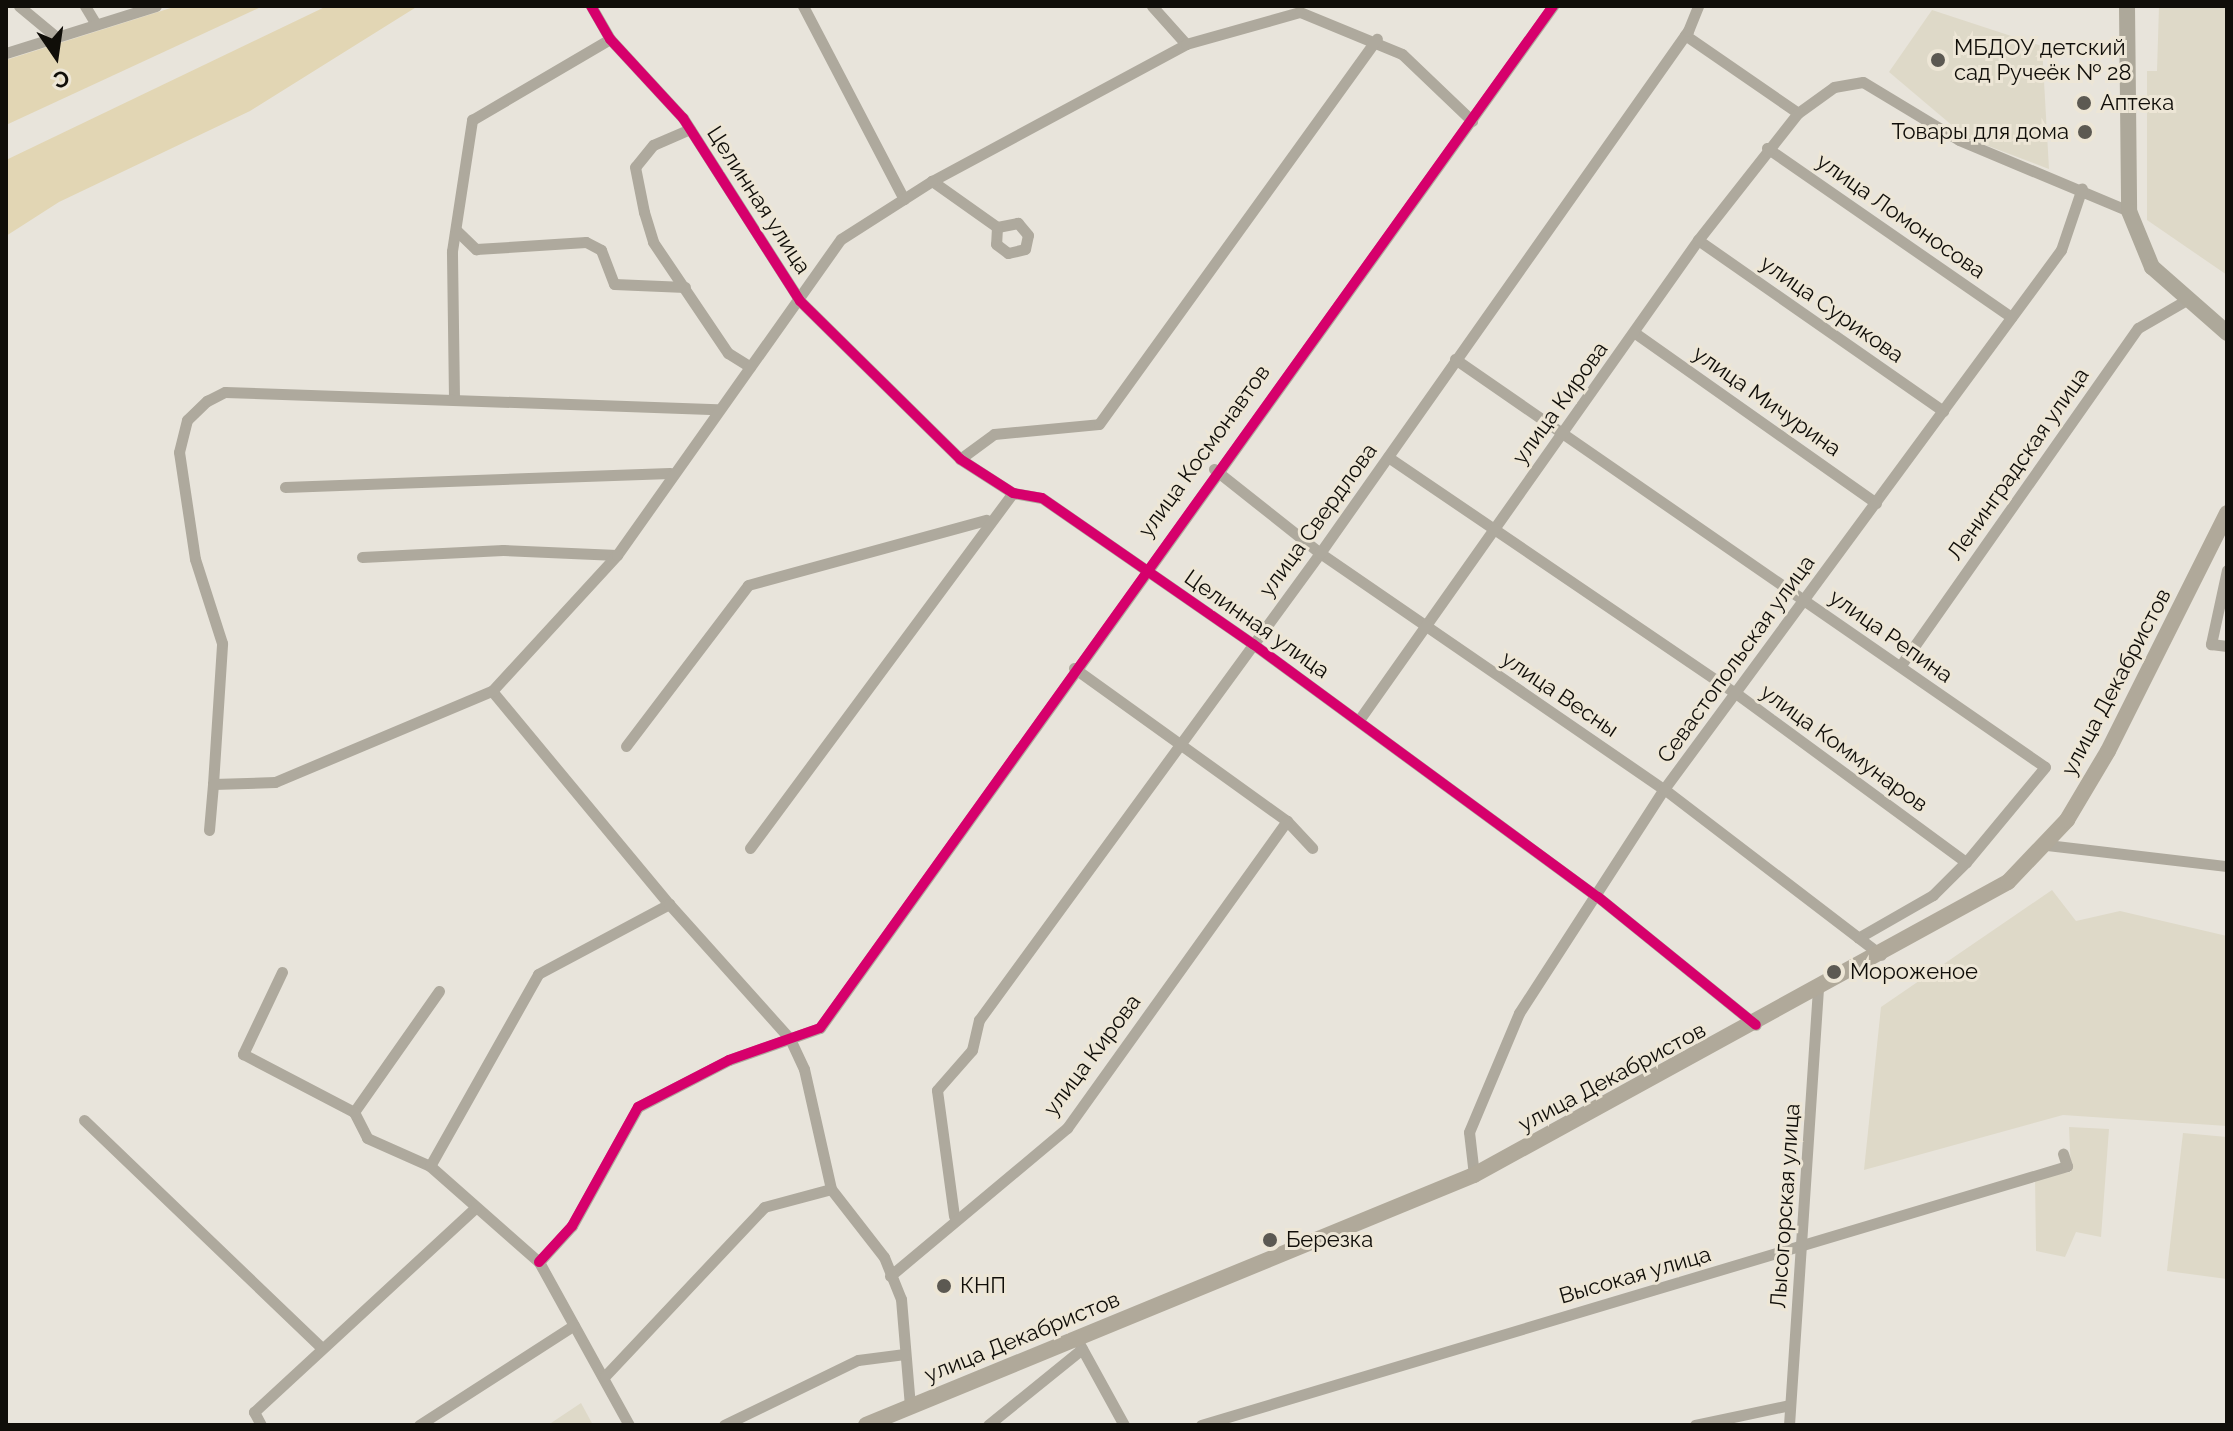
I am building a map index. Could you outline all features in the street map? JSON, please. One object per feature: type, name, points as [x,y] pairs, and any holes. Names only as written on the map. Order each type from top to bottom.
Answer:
[{"type":"main road","name":"улица Декабристов","points":[[866,1425],[1079,1344],[1474,1175],[1756,1025],[2008,882],[2047,845],[2108,751],[2227,513]]},
{"type":"street","points":[[19,6],[55,36]]},
{"type":"street","points":[[85,6],[96,24]]},
{"type":"street","points":[[6,53],[156,6]]},
{"type":"street","name":"Целинная улица","points":[[591,6],[610,39],[690,129],[800,301],[960,459],[1013,493],[1042,498],[1253,644],[1598,897],[1756,1025]]},
{"type":"street","points":[[803,6],[904,199]]},
{"type":"street","points":[[1152,6],[1186,44]]},
{"type":"street","name":"улица Космонавтов","points":[[539,1262],[572,1226],[638,1107],[760,1049],[820,1028],[1214,469],[1472,121],[1553,6]]},
{"type":"street","name":"улица Свердлова","points":[[954,1216],[937,1090],[972,1050],[979,1020],[1320,553],[1685,35],[1698,6]]},
{"type":"street","points":[[2127,6],[2129,211],[2152,267],[2183,302],[2227,333]]},
{"type":"street","points":[[213,784],[275,782],[492,691],[617,555],[670,473],[800,301],[841,239],[932,181],[1186,44],[1300,12],[1377,39],[1472,121]]},
{"type":"street","points":[[1685,35],[1798,113]]},
{"type":"street","points":[[454,398],[456,229],[472,120],[610,39]]},
{"type":"street","points":[[960,459],[994,434],[1099,424],[1377,39]]},
{"type":"street","name":"улица Кирова","points":[[1359,720],[1423,625],[1496,528],[1698,240],[1767,148],[1798,113],[1834,87],[1863,82],[1959,140],[2082,188],[2129,211]]},
{"type":"street","points":[[690,129],[653,145],[635,167],[653,242],[728,353],[750,367]]},
{"type":"street","name":"улица Ломоносова","points":[[1767,148],[2011,317]]},
{"type":"street","points":[[932,181],[997,227]]},
{"type":"street","name":"Севастопольская улица","points":[[1474,1175],[1469,1132],[1519,1013],[1598,897],[1664,789],[1737,694],[2061,250],[2082,188]]},
{"type":"street","points":[[456,229],[476,249],[586,242],[601,250],[614,284],[685,287]]},
{"type":"street","name":"улица Сурикова","points":[[1698,240],[1943,411]]},
{"type":"street","name":"Ленинградская улица","points":[[1901,665],[2138,328],[2183,302]]},
{"type":"street","name":"улица Мичурина","points":[[1635,333],[1876,503]]},
{"type":"street","name":"улица Репина","points":[[1455,359],[2045,767],[1966,862]]},
{"type":"street","points":[[209,830],[222,643],[195,559],[179,452],[187,420],[225,392],[717,409]]},
{"type":"street","name":"улица Коммунаров","points":[[1388,457],[1737,694],[1966,862]]},
{"type":"street","name":"улица Весны","points":[[1214,469],[1320,553],[1664,789],[1881,956]]},
{"type":"street","points":[[285,487],[670,473]]},
{"type":"street","points":[[750,848],[948,584],[986,520],[1013,493]]},
{"type":"street","points":[[626,746],[748,585],[986,520]]},
{"type":"street","points":[[362,557],[503,550],[617,555]]},
{"type":"street","points":[[2227,570],[2211,644],[2227,646]]},
{"type":"street","points":[[1074,668],[1287,821],[1312,848]]},
{"type":"street","points":[[492,691],[669,904],[790,1039],[804,1069],[831,1189],[884,1257],[901,1299],[910,1407]]},
{"type":"street","name":"улица Кирова","points":[[890,1276],[954,1216],[1067,1128],[1287,821]]},
{"type":"street","points":[[2047,845],[2227,866]]},
{"type":"street","points":[[1858,938],[1933,895],[1966,862]]},
{"type":"street","points":[[430,1166],[538,974],[669,904]]},
{"type":"street","points":[[282,972],[243,1054],[354,1112],[367,1138],[430,1166],[539,1262],[605,1376],[629,1425]]},
{"type":"street","name":"Лысогорская улица","points":[[1789,1425],[1818,990]]},
{"type":"street","points":[[354,1112],[439,991]]},
{"type":"street","points":[[84,1120],[321,1347]]},
{"type":"street","name":"Высокая улица","points":[[1201,1425],[2067,1166],[2063,1154]]},
{"type":"street","points":[[605,1376],[764,1207],[831,1189]]},
{"type":"street","points":[[261,1425],[254,1412],[475,1208]]},
{"type":"street","points":[[419,1425],[574,1325]]},
{"type":"street","points":[[988,1425],[1079,1344],[1124,1425]]},
{"type":"street","points":[[724,1425],[858,1360],[905,1354]]},
{"type":"street","points":[[1695,1425],[1790,1405]]},
{"type":"shaded area","points":[[177,6],[263,6],[6,125],[6,60]]},
{"type":"shaded area","points":[[327,6],[418,6],[250,111],[59,202],[6,236],[6,160]]},
{"type":"shaded area","points":[[2159,6],[2227,6],[2227,275],[2147,220],[2147,71],[2157,71]]},
{"type":"shaded area","points":[[1932,10],[2042,46],[2049,169],[1967,138],[1889,72]]},
{"type":"shaded area","points":[[2052,890],[2076,921],[2120,911],[2227,936],[2227,1126],[2063,1115],[1864,1170],[1881,1007]]},
{"type":"shaded area","points":[[2069,1127],[2109,1129],[2101,1237],[2076,1232],[2065,1257],[2036,1251],[2035,1176],[2071,1172]]},
{"type":"shaded area","points":[[2183,1133],[2227,1137],[2227,1279],[2167,1271]]},
{"type":"shaded area","points":[[581,1403],[593,1425],[548,1425]]},
{"type":"cycle path","points":[[591,6],[610,39],[683,118],[800,301],[960,459],[1013,493],[1042,498],[1253,644],[1598,897],[1756,1025]]},
{"type":"cycle path","points":[[539,1262],[572,1226],[638,1107],[729,1060],[820,1028],[1553,6]]},
{"type":"place","name":"МБДОУ детский сад Ручеёк № 28","points":[[1938,60]]},
{"type":"place","name":"Аптека","points":[[2084,103]]},
{"type":"place","name":"Товары для дома","points":[[2085,132]]},
{"type":"place","name":"Мороженое","points":[[1834,972]]},
{"type":"place","name":"Березка","points":[[1270,1240]]},
{"type":"place","name":"КНП","points":[[944,1286]]}]
